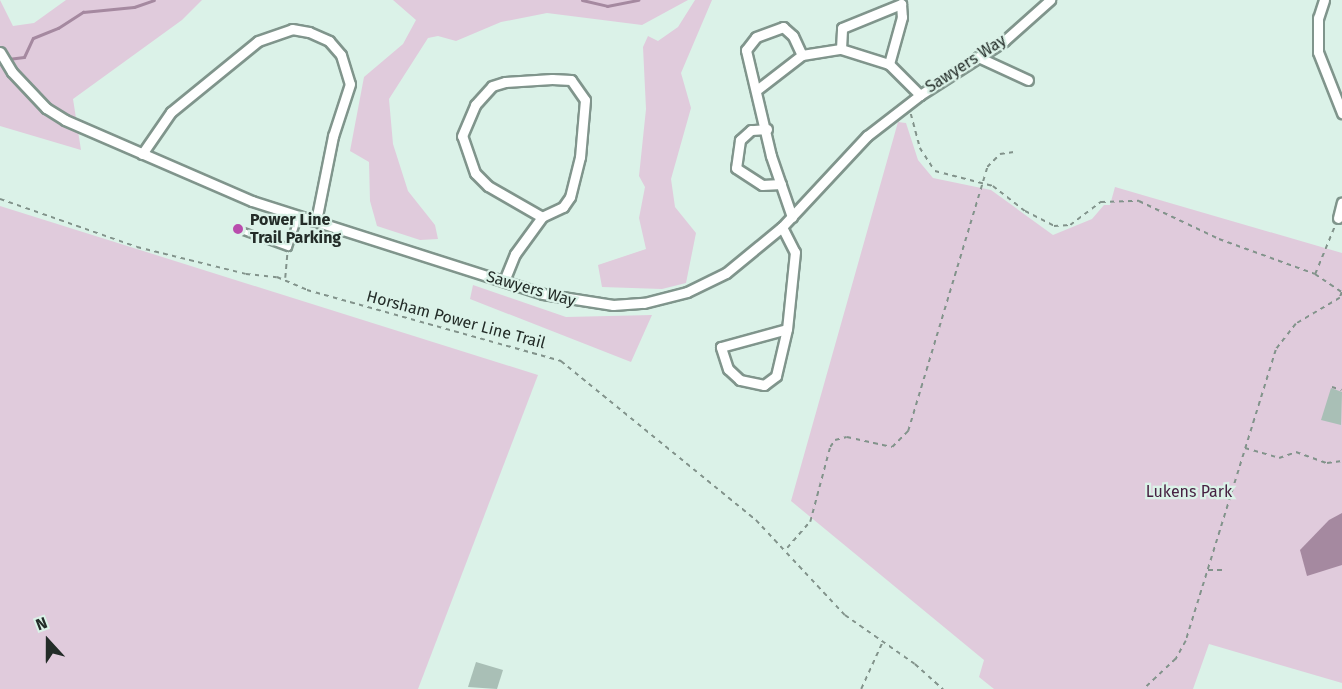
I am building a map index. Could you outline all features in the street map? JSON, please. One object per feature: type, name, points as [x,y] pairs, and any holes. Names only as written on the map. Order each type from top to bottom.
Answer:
[{"type":"street","name":"Sawyers Way","points":[[0,52],[12,72],[55,114],[252,201],[504,281],[582,303],[644,303],[687,292],[726,273],[782,227],[867,136],[920,95],[1004,41],[1050,0]]},
{"type":"street","points":[[1324,0],[1318,18],[1318,52],[1342,113]]},
{"type":"street","points":[[841,49],[842,28],[901,4],[902,17],[889,64]]},
{"type":"street","points":[[792,217],[781,184],[758,89],[748,69],[746,50],[756,37],[783,27],[793,36],[802,56]]},
{"type":"street","points":[[142,154],[171,112],[258,41],[292,29],[309,32],[329,41],[341,55],[350,84],[333,136],[316,221]]},
{"type":"street","points":[[758,89],[802,56],[841,49],[889,64],[920,95]]},
{"type":"street","points":[[978,57],[1028,80]]},
{"type":"street","points":[[504,281],[515,254],[542,217],[563,207],[570,197],[580,157],[585,100],[571,81],[506,82],[492,87],[475,105],[462,136],[463,149],[475,173],[488,186],[542,217]]},
{"type":"street","points":[[767,129],[751,130],[740,140],[736,168],[762,186],[781,184]]},
{"type":"street","points":[[1338,218],[1342,202]]},
{"type":"street","points":[[782,227],[795,252],[787,329],[776,376],[764,385],[740,380],[728,369],[721,347],[787,329]]},
{"type":"lane","points":[[238,229],[288,247],[298,216]]},
{"type":"path","points":[[908,104],[920,148],[935,171],[993,186],[1025,211],[1062,227],[1101,202],[1139,201],[1219,239],[1315,274],[1342,292],[1342,297],[1303,318],[1281,342],[1267,369],[1186,641],[1176,659],[1144,689]]},
{"type":"path","points":[[786,549],[810,522],[830,447],[835,440],[847,437],[892,447],[908,431],[982,183],[993,159],[1014,152]]},
{"type":"path","name":"Horsham Power Line Trail","points":[[0,199],[137,246],[246,274],[285,279],[318,293],[561,361],[756,520],[786,549],[830,601],[944,689]]},
{"type":"path","points":[[1315,274],[1338,218]]},
{"type":"path","points":[[285,279],[288,247]]},
{"type":"path","points":[[1332,387],[1342,390]]},
{"type":"path","points":[[1244,447],[1279,458],[1296,452],[1327,463],[1342,461]]},
{"type":"path","points":[[1208,570],[1226,570]]},
{"type":"path","points":[[861,689],[883,641]]},
{"type":"green space","points":[[0,0],[13,26],[34,23],[66,0],[202,0],[182,20],[73,99],[81,150],[0,126]]},
{"type":"green space","points":[[393,0],[688,0],[642,25],[547,13],[501,22],[456,41],[438,36],[428,38],[389,99],[393,144],[408,191],[435,225],[438,239],[420,240],[377,226],[370,201],[369,162],[350,151],[364,77],[403,44],[416,20]]},
{"type":"green space","points":[[695,0],[712,0],[681,73],[691,108],[671,179],[675,207],[696,233],[686,283],[662,289],[602,287],[598,265],[646,249],[639,218],[645,187],[639,176],[646,109],[643,47],[648,36],[658,41],[678,27]]},
{"type":"green space","name":"Lukens Park","points":[[898,122],[906,123],[918,160],[933,178],[991,190],[1053,235],[1092,219],[1104,205],[1110,205],[1115,187],[1342,253],[1342,683],[1209,644],[1193,689],[994,689],[979,677],[984,660],[791,501]]},
{"type":"green space","points":[[0,206],[538,375],[418,689],[0,689]]},
{"type":"green space","points":[[473,285],[566,317],[652,315],[631,362],[470,299]]},
{"type":"shaded area","points":[[1342,513],[1342,565],[1307,576],[1300,550],[1329,520]]},
{"type":"building","points":[[1331,388],[1342,392],[1341,425],[1321,420]]},
{"type":"building","points":[[476,662],[503,670],[497,689],[468,687]]},
{"type":"waterway","points":[[8,59],[24,57],[33,38],[58,28],[83,12],[134,7],[154,0]]},
{"type":"waterway","points":[[582,0],[607,6],[638,0]]},
{"type":"place","name":"Power Line Trail Parking","points":[[238,229]]}]
